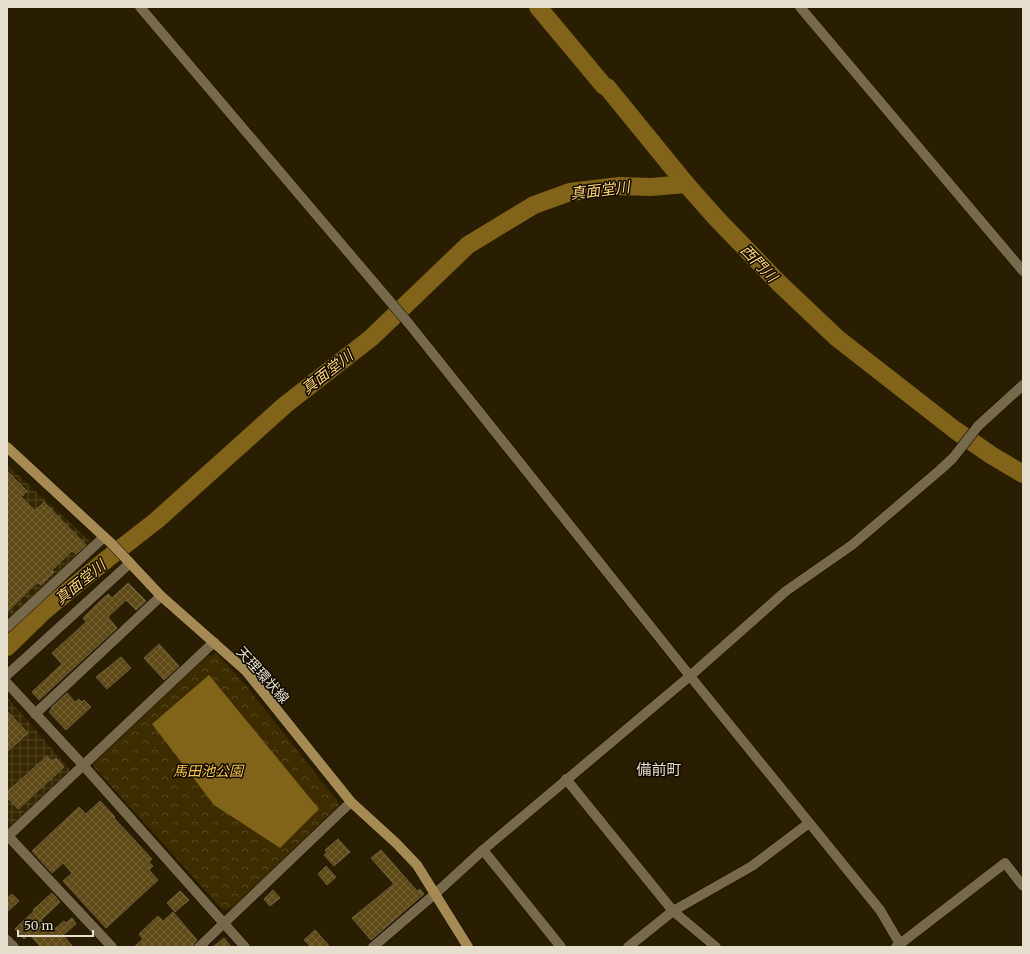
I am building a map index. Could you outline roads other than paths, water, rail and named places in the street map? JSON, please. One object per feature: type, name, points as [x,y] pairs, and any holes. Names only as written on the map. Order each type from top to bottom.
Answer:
[{"type":"main road","name":"天理環状線","points":[[7,447],[113,545],[161,596],[246,671],[351,802],[396,843],[417,865],[436,893],[468,947]]},
{"type":"street","points":[[140,7],[410,325],[690,676],[880,910],[898,946],[1005,864],[1023,886]]},
{"type":"street","points":[[800,7],[1023,271]]},
{"type":"street","points":[[373,947],[566,779],[690,676],[786,591],[852,545],[940,470],[953,458],[978,426],[1023,385]]},
{"type":"street","points":[[7,627],[104,537]]},
{"type":"street","points":[[7,675],[128,561]]},
{"type":"street","points":[[35,714],[161,596]]},
{"type":"street","points":[[112,947],[8,836],[214,642]]},
{"type":"street","points":[[7,683],[83,765],[245,947]]},
{"type":"street","points":[[566,779],[673,911],[716,947]]},
{"type":"street","points":[[199,947],[351,802]]},
{"type":"street","points":[[628,947],[673,911],[752,866],[809,822]]},
{"type":"street","points":[[483,850],[561,947]]},
{"type":"street","points":[[7,940],[14,947]]},
{"type":"waterway","name":"西門川","points":[[538,7],[604,86],[607,87],[686,184],[717,219],[779,283],[837,338],[955,430],[991,455],[1023,474]]},
{"type":"waterway","name":"真面堂川","points":[[7,647],[44,611],[157,520],[285,405],[371,338],[468,245],[534,205],[570,192],[619,186],[651,187],[686,184]]},
{"type":"district","name":"備前町","points":[[659,769]]},
{"type":"park label","name":"馬田池公園","points":[[208,771]]}]
